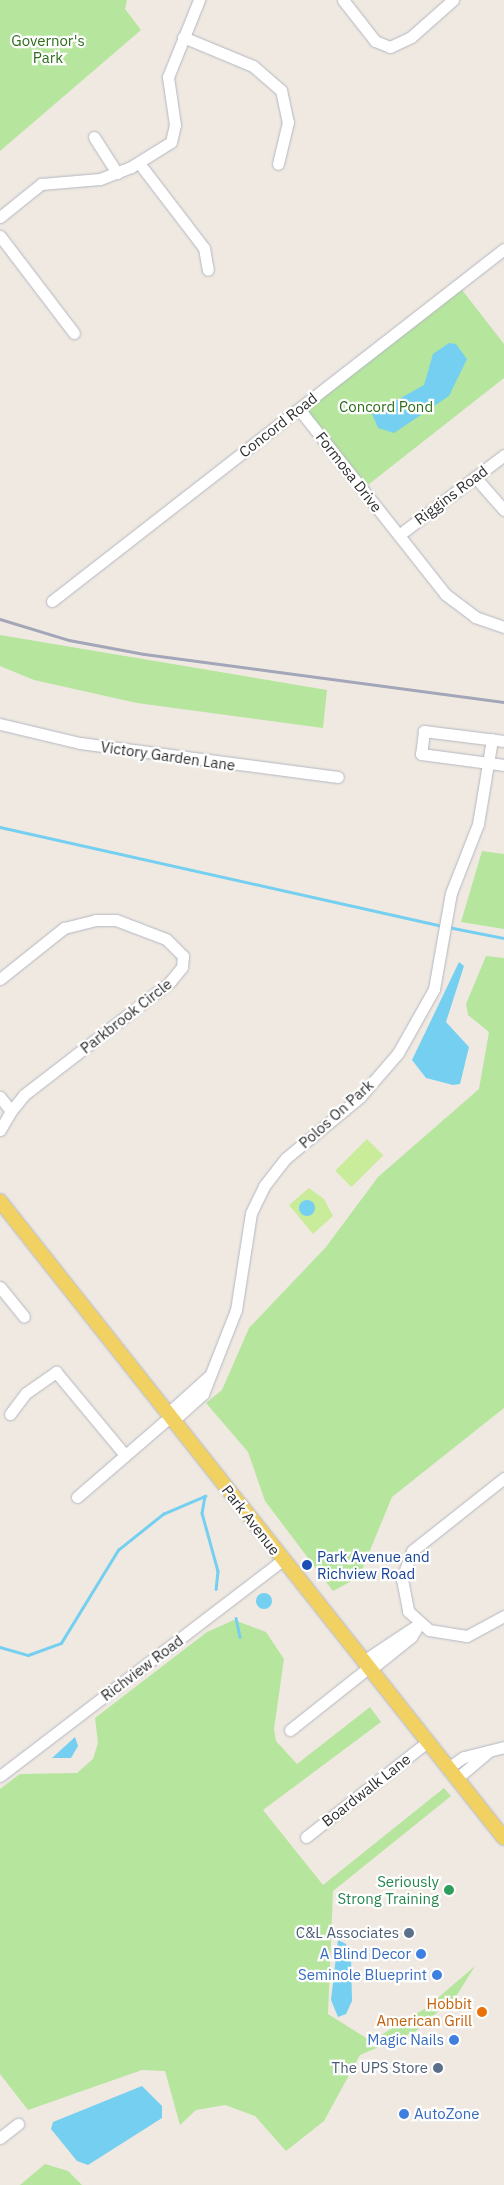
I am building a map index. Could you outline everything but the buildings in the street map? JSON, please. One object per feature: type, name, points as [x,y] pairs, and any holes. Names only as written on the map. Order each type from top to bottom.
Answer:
[{"type":"main road","name":"Park Avenue","points":[[0,1201],[504,1838]]},
{"type":"street","points":[[0,217],[48,181],[100,179],[139,163],[164,149],[175,134],[166,84],[199,0]]},
{"type":"street","points":[[343,0],[375,41],[390,47],[411,37],[453,0]]},
{"type":"street","points":[[184,37],[253,66],[281,90],[288,122],[278,164]]},
{"type":"street","points":[[94,137],[117,173]]},
{"type":"street","points":[[139,163],[204,248],[208,270]]},
{"type":"street","points":[[0,236],[74,333]]},
{"type":"street","name":"Concord Road","points":[[52,601],[504,249]]},
{"type":"street","name":"Formosa Drive","points":[[299,409],[458,607],[504,627]]},
{"type":"street","name":"Riggins Road","points":[[399,535],[504,455]]},
{"type":"street","points":[[475,477],[504,510]]},
{"type":"street","name":"Victory Garden Lane","points":[[0,724],[80,743],[338,777]]},
{"type":"street","points":[[498,740],[424,731],[421,754],[504,765]]},
{"type":"street","name":"Polos On Park","points":[[77,1496],[171,1417],[211,1374],[242,1286],[250,1218],[264,1186],[286,1158],[360,1098],[398,1053],[434,989],[456,876],[478,824],[489,763],[498,740]]},
{"type":"street","name":"Parkbrook Circle","points":[[0,979],[64,928],[95,920],[116,920],[166,939],[183,956],[182,967],[170,982],[24,1095],[11,1111],[0,1130]]},
{"type":"street","points":[[0,1096],[11,1111]]},
{"type":"street","points":[[0,1287],[24,1317]]},
{"type":"street","points":[[10,1414],[26,1393],[56,1372],[125,1455]]},
{"type":"street","points":[[504,1478],[408,1557],[403,1593],[419,1624],[467,1636],[504,1616]]},
{"type":"street","name":"Richview Road","points":[[0,1776],[283,1560]]},
{"type":"street","points":[[290,1730],[419,1624]]},
{"type":"street","name":"Boardwalk Lane","points":[[306,1837],[428,1742]]},
{"type":"street","points":[[452,1773],[464,1757],[504,1747]]},
{"type":"street","points":[[0,2138],[18,2124]]},
{"type":"green space","name":"Governor's Park","points":[[0,0],[127,0],[125,9],[141,30],[0,151]]},
{"type":"green space","name":"Concord Pond","points":[[459,286],[504,344],[504,378],[364,488],[302,409]]},
{"type":"green space","points":[[0,635],[327,690],[323,728],[137,703],[34,680],[0,666]]},
{"type":"green space","points":[[482,851],[504,854],[504,929],[461,922]]},
{"type":"green space","points":[[486,956],[504,958],[504,1408],[392,1497],[359,1577],[333,1591],[265,1501],[248,1452],[206,1403],[222,1390],[249,1328],[326,1247],[378,1177],[479,1089],[489,1032],[468,1015],[466,1004]]},
{"type":"green space","points":[[367,1139],[383,1155],[351,1187],[335,1171]]},
{"type":"green space","points":[[309,1188],[324,1199],[333,1216],[313,1234],[289,1205]]},
{"type":"green space","points":[[234,1620],[266,1632],[284,1659],[274,1729],[276,1741],[297,1764],[370,1707],[381,1722],[263,1810],[323,1885],[444,1788],[451,1796],[333,1891],[328,2014],[371,2041],[426,2008],[475,1966],[457,1995],[416,2031],[360,2055],[324,2121],[286,2151],[255,2116],[225,2105],[196,2110],[180,2125],[165,2071],[142,2070],[28,2110],[0,2074],[0,1789],[20,1774],[77,1773],[93,1759],[98,1743],[95,1718],[207,1632]]},
{"type":"green space","points":[[45,2164],[68,2171],[82,2185],[20,2185]]},
{"type":"water","points":[[449,343],[456,344],[467,359],[449,396],[394,433],[378,428],[372,414],[424,385],[433,354]]},
{"type":"water","points":[[459,962],[464,966],[446,1022],[469,1047],[460,1084],[453,1085],[426,1078],[412,1060]]},
{"type":"water","points":[[307,1200],[313,1202],[315,1208],[313,1214],[307,1216],[301,1214],[299,1208],[301,1202]]},
{"type":"water","points":[[261,1593],[267,1593],[272,1598],[270,1607],[261,1609],[256,1604],[256,1598]]},
{"type":"water","points":[[75,1737],[78,1746],[71,1758],[52,1758]]},
{"type":"water","points":[[338,1940],[346,1944],[351,1957],[352,2001],[346,2014],[338,2017],[331,2000]]},
{"type":"water","points":[[142,2086],[162,2106],[162,2118],[88,2165],[77,2161],[51,2129],[53,2122]]},
{"type":"waterway","points":[[0,827],[442,926]]},
{"type":"waterway","points":[[448,927],[504,938]]},
{"type":"waterway","points":[[205,1496],[202,1513],[218,1571],[216,1589]]},
{"type":"waterway","points":[[0,1647],[28,1655],[61,1643],[118,1550],[163,1514],[205,1496]]},
{"type":"waterway","points":[[236,1618],[240,1637]]},
{"type":"railway","points":[[0,619],[69,640],[144,654],[504,702]]},
{"type":"place","name":"Park Avenue and Richview Road","points":[[307,1565]]},
{"type":"place","name":"Seriously Strong Training","points":[[449,1890]]},
{"type":"place","name":"C&L Associates","points":[[409,1933]]},
{"type":"place","name":"A Blind Decor","points":[[421,1954]]},
{"type":"place","name":"Seminole Blueprint","points":[[437,1975]]},
{"type":"place","name":"Hobbit American Grill","points":[[482,2012]]},
{"type":"place","name":"Magic Nails","points":[[454,2040]]},
{"type":"place","name":"The UPS Store","points":[[438,2068]]},
{"type":"place","name":"AutoZone","points":[[404,2114]]}]
